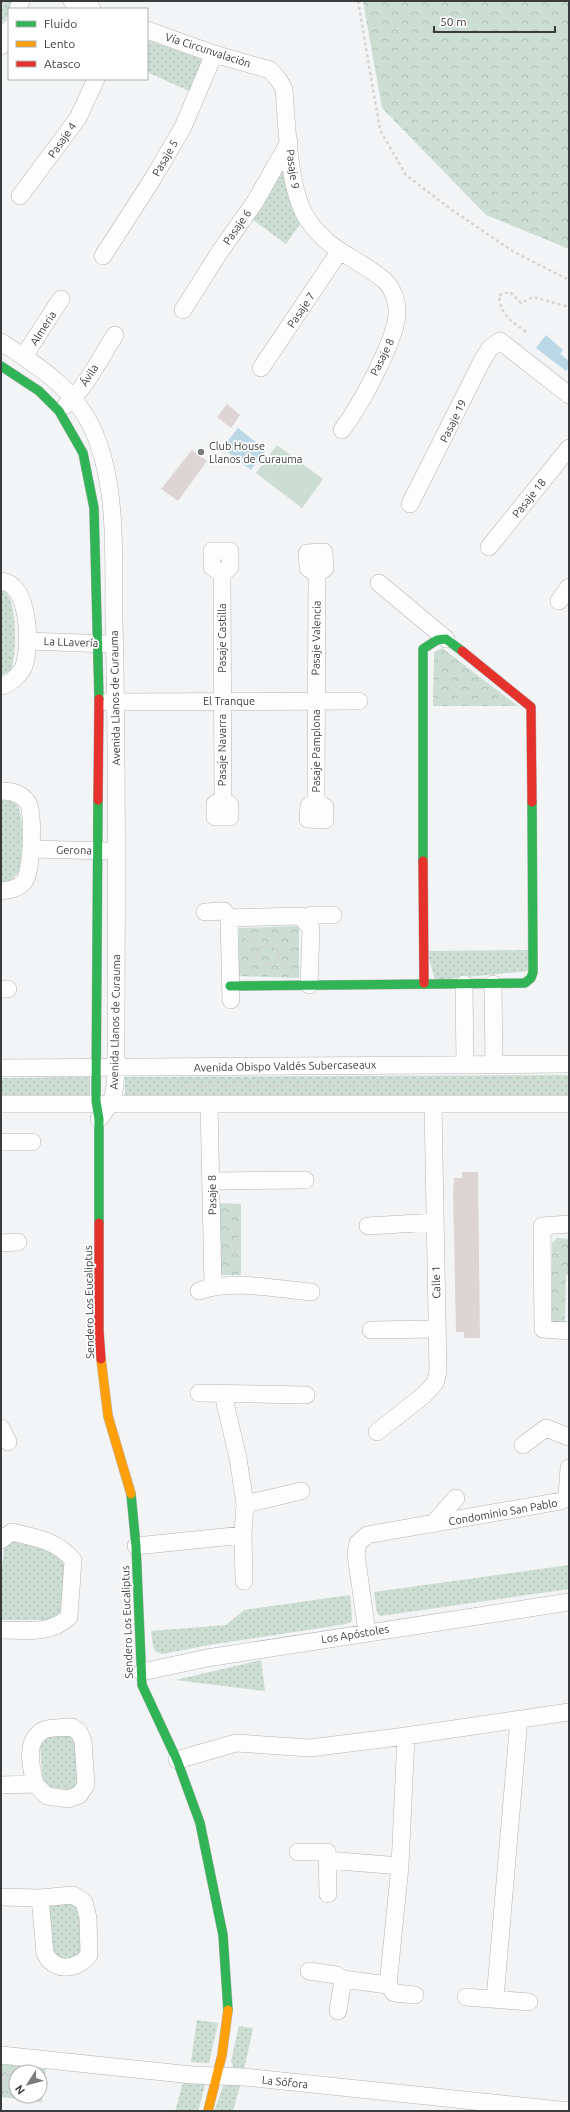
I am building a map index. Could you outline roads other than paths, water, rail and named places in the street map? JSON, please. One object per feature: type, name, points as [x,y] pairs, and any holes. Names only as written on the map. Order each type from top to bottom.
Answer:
[{"type":"street","points":[[72,1],[90,8]]},
{"type":"street","name":"Vía Circunvalación","points":[[148,30],[214,54],[270,70]]},
{"type":"street","points":[[1,46],[8,31]]},
{"type":"street","name":"Pasaje 5","points":[[103,256],[152,180],[183,127],[214,54]]},
{"type":"street","name":"Pasaje 9","points":[[270,70],[284,89],[296,193],[307,219],[323,239],[340,252],[385,280]]},
{"type":"street","name":"Pasaje 4","points":[[20,196],[78,118],[96,80]]},
{"type":"street","name":"Pasaje 6","points":[[183,310],[219,253],[255,202],[289,142]]},
{"type":"street","name":"Pasaje 7","points":[[261,368],[340,252]]},
{"type":"street","name":"Pasaje 8","points":[[342,430],[357,409],[394,333],[397,314],[396,298],[385,280]]},
{"type":"street","name":"Almeria","points":[[24,356],[61,299]]},
{"type":"street","name":"Ávila","points":[[59,411],[74,398],[115,335]]},
{"type":"street","name":"Pasaje 19","points":[[410,504],[483,358],[490,348],[500,341],[569,395]]},
{"type":"street","name":"Avenida Llanos de Curauma","points":[[1,342],[51,375],[74,398],[86,417],[98,442],[106,474],[111,507],[116,702],[116,1068],[115,1084],[102,1109]]},
{"type":"street","name":"Avenida Llanos de Curauma","points":[[1,366],[39,391],[59,411],[68,424],[83,453],[94,508],[99,702],[97,1068],[102,1109]]},
{"type":"street","name":"Pasaje 18","points":[[489,547],[569,448]]},
{"type":"street","name":"Pasaje Castilla","points":[[222,574],[222,701]]},
{"type":"street","name":"Pasaje Valencia","points":[[315,701],[317,574]]},
{"type":"street","name":"La LLavería","points":[[1,581],[13,586],[22,599],[28,641],[23,667],[13,679],[1,686]]},
{"type":"street","points":[[206,912],[224,911],[229,918],[231,993],[309,985],[525,983],[533,972],[531,707],[487,670],[378,584]]},
{"type":"street","points":[[559,601],[569,587]]},
{"type":"street","points":[[424,984],[422,661],[424,649],[428,645],[437,640],[446,639]]},
{"type":"street","name":"La LLavería","points":[[28,641],[115,644]]},
{"type":"street","name":"El Tranque","points":[[99,702],[359,700]]},
{"type":"street","name":"Pasaje Navarra","points":[[222,701],[223,799]]},
{"type":"street","name":"Pasaje Pamplona","points":[[315,701],[316,801]]},
{"type":"street","points":[[1,791],[13,791],[21,795],[29,805],[32,849],[29,872],[24,881],[18,888],[1,891]]},
{"type":"street","name":"Gerona","points":[[32,849],[116,851]]},
{"type":"street","points":[[305,920],[310,915],[333,915]]},
{"type":"street","points":[[229,918],[301,916],[311,929],[309,985]]},
{"type":"street","points":[[464,984],[465,1064]]},
{"type":"street","points":[[493,984],[494,1064]]},
{"type":"street","name":"Avenida Obispo Valdés Subercaseaux","points":[[1,1068],[569,1064]]},
{"type":"street","points":[[1,1104],[102,1109],[209,1104],[569,1104]]},
{"type":"street","name":"Pasaje 8","points":[[209,1104],[212,1181],[206,1289],[311,1292]]},
{"type":"street","name":"Calle 1","points":[[377,1432],[424,1395],[435,1383],[438,1371],[436,1329],[433,1104]]},
{"type":"street","name":"Sendero Los Eucaliptus","points":[[102,1109],[99,1331],[103,1387],[108,1416],[130,1486],[136,1546],[142,1685],[177,1760],[200,1823],[224,1935],[228,2014],[226,2035],[208,2111]]},
{"type":"street","points":[[1,1142],[32,1142]]},
{"type":"street","points":[[212,1181],[305,1180]]},
{"type":"street","points":[[368,1226],[435,1222]]},
{"type":"street","points":[[569,1224],[542,1226],[543,1329],[569,1331]]},
{"type":"street","points":[[1,1243],[18,1242]]},
{"type":"street","points":[[371,1330],[436,1329]]},
{"type":"street","points":[[199,1393],[306,1395]]},
{"type":"street","points":[[223,1394],[238,1458],[245,1504],[243,1535],[244,1581]]},
{"type":"street","points":[[523,1444],[546,1428],[569,1437]]},
{"type":"street","name":"Condominio San Pablo","points":[[367,1632],[356,1554],[358,1543],[368,1535],[561,1501],[567,1497],[569,1468]]},
{"type":"street","points":[[245,1504],[301,1491]]},
{"type":"street","name":"Condominio San Pablo","points":[[433,1524],[456,1498]]},
{"type":"street","points":[[1,1540],[12,1532],[54,1543],[65,1550],[73,1560],[69,1617],[60,1626],[50,1629],[1,1630]]},
{"type":"street","points":[[136,1546],[243,1535]]},
{"type":"street","name":"Los Apóstoles","points":[[142,1672],[207,1658],[367,1632],[569,1602]]},
{"type":"street","points":[[177,1760],[236,1743],[310,1748],[406,1736],[569,1712]]},
{"type":"street","points":[[495,1999],[518,1719]]},
{"type":"street","points":[[406,1736],[400,1866],[388,1985],[394,1993],[415,1994]]},
{"type":"street","points":[[1,1785],[36,1784]]},
{"type":"street","points":[[298,1852],[327,1852],[328,1894]]},
{"type":"street","points":[[327,1860],[400,1866]]},
{"type":"street","points":[[1,1897],[40,1898]]},
{"type":"street","points":[[309,1971],[336,1975],[343,1979],[388,1985]]},
{"type":"street","points":[[338,2011],[343,1979]]},
{"type":"street","points":[[466,1997],[528,2002]]},
{"type":"street","name":"La Sófora","points":[[2,2056],[217,2076],[244,2077],[569,2111]]},
{"type":"water","points":[[546,335],[563,350],[560,354],[569,361],[569,367],[566,371],[536,348]]},
{"type":"water","points":[[238,428],[266,450],[251,470],[222,448]]},
{"type":"place","name":"Club House Llanos de Curauma","points":[[201,452]]}]
